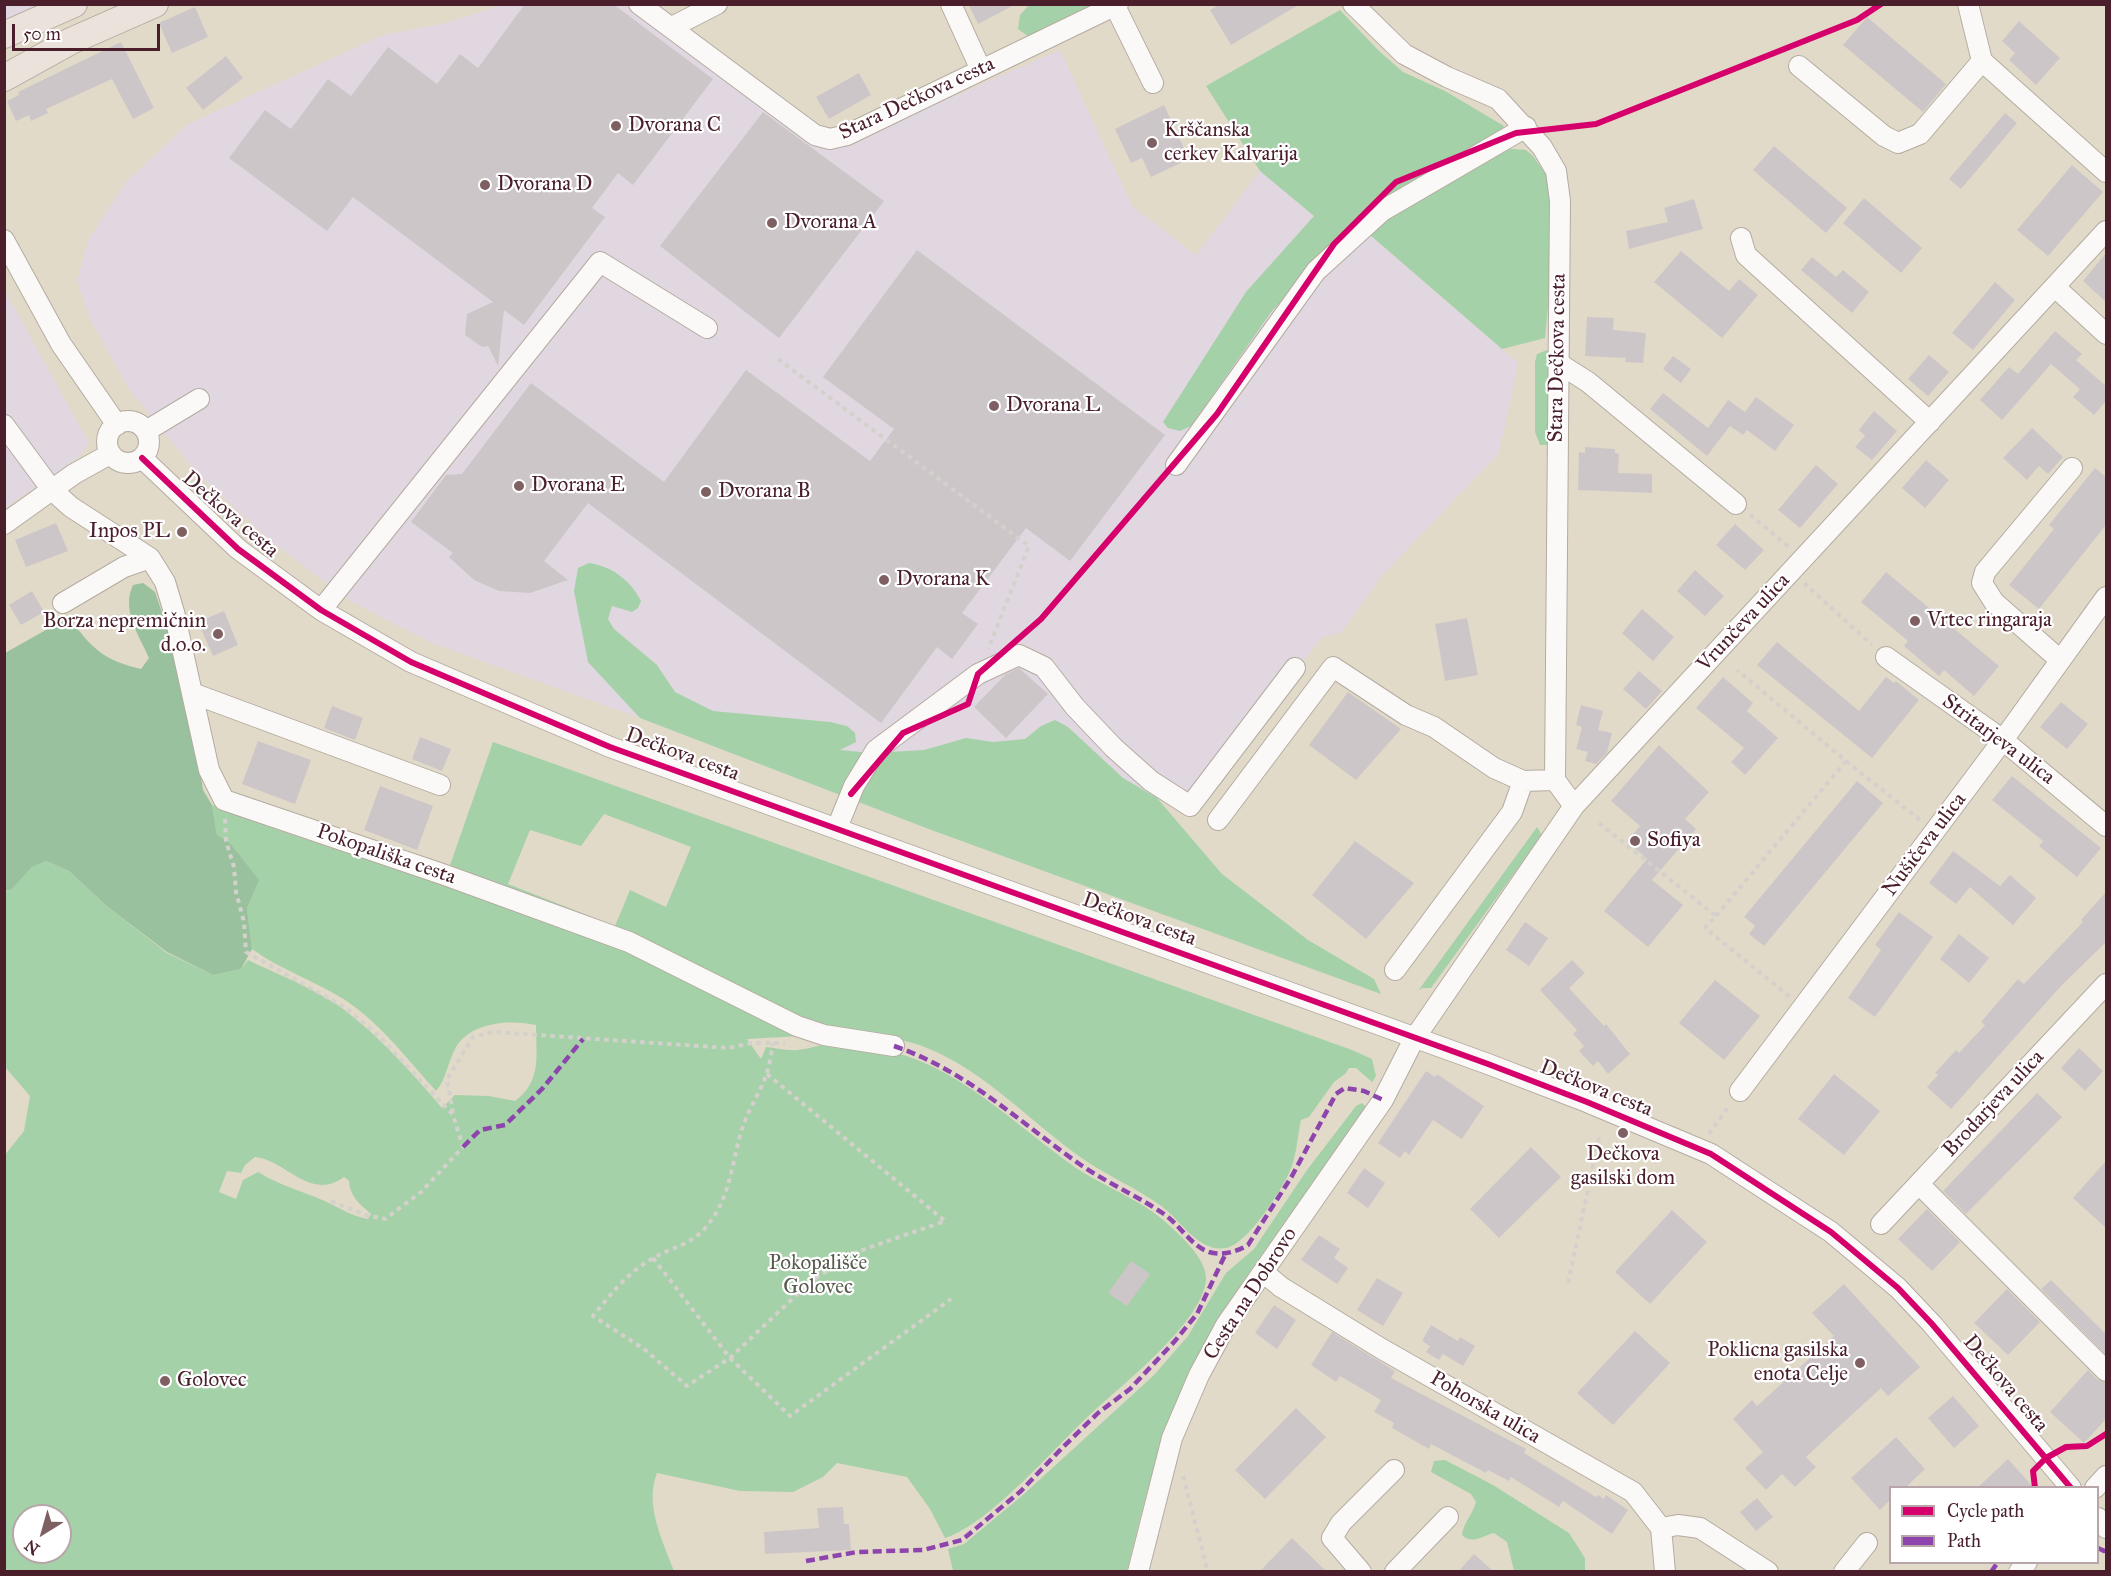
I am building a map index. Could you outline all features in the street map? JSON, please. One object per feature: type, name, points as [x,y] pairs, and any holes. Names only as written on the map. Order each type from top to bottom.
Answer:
[{"type":"main road","points":[[4,35],[74,4]]},
{"type":"main road","points":[[4,78],[71,41],[156,4]]},
{"type":"street","name":"Stara Dečkova cesta","points":[[639,4],[815,135],[831,139],[847,135],[1117,5]]},
{"type":"street","points":[[672,27],[717,4]]},
{"type":"street","points":[[951,4],[981,70]]},
{"type":"street","name":"Stara Dečkova cesta","points":[[1353,4],[1404,54],[1497,99],[1527,129],[1556,171],[1560,201],[1555,780]]},
{"type":"street","points":[[1968,4],[1982,62],[2106,172]]},
{"type":"street","points":[[1117,5],[1153,83]]},
{"type":"street","points":[[1799,66],[1884,136],[1898,143],[1920,134],[1982,62]]},
{"type":"street","points":[[1179,460],[1316,271],[1382,211],[1527,129]]},
{"type":"street","name":"Vrunčeva ulica","points":[[1414,1039],[1574,806],[2106,231]]},
{"type":"street","points":[[1741,238],[1746,255],[1930,422]]},
{"type":"street","points":[[6,246],[61,344],[117,425]]},
{"type":"street","points":[[321,609],[600,262],[706,328]]},
{"type":"street","points":[[2055,287],[2106,334]]},
{"type":"street","points":[[1558,363],[1588,382],[1736,504]]},
{"type":"street","points":[[146,431],[199,399]]},
{"type":"street","points":[[129,421],[146,431],[149,445],[142,458],[129,464],[110,453],[109,435],[117,425],[129,421]]},
{"type":"street","points":[[4,425],[10,445],[52,490],[71,507],[150,558],[165,582],[209,770],[224,800]]},
{"type":"street","points":[[4,524],[110,453]]},
{"type":"street","name":"Dečkova cesta","points":[[142,458],[238,549],[321,609],[411,662],[610,747],[1587,1102],[1699,1149],[1804,1213],[1898,1288],[1932,1324],[2069,1486]]},
{"type":"street","points":[[2060,660],[1994,602],[1982,584],[1985,572],[2072,468]]},
{"type":"street","points":[[63,603],[124,567],[150,558]]},
{"type":"street","name":"Nušičeva ulica","points":[[1740,1091],[2003,740],[2106,597]]},
{"type":"street","points":[[837,828],[854,786],[876,750],[978,674],[1018,655],[1044,667],[1075,707],[1114,748],[1151,781],[1190,806],[1295,668]]},
{"type":"street","name":"Stritarjeva ulica","points":[[1886,657],[2003,740],[2106,826]]},
{"type":"street","points":[[1218,820],[1333,668],[1406,715],[1434,727],[1494,768],[1523,781],[1555,780],[1574,806]]},
{"type":"street","points":[[192,693],[440,785]]},
{"type":"street","points":[[1395,970],[1512,812],[1523,781]]},
{"type":"street","name":"Pokopališka cesta","points":[[224,800],[445,875],[629,942],[797,1026],[824,1035],[894,1046]]},
{"type":"street","name":"Brodarjeva ulica","points":[[1881,1224],[2106,984]]},
{"type":"street","name":"Cesta na Dobrovo","points":[[1138,1572],[1172,1438],[1199,1375],[1221,1335],[1263,1272],[1383,1100],[1414,1039]]},
{"type":"street","points":[[1919,1184],[2106,1371]]},
{"type":"street","name":"Pohorska ulica","points":[[1263,1272],[1281,1287],[1382,1349],[1633,1492],[1661,1528]]},
{"type":"street","points":[[1361,1572],[1332,1538],[1341,1523],[1394,1470]]},
{"type":"street","points":[[1395,1572],[1448,1517]]},
{"type":"street","points":[[1665,1572],[1661,1528],[1678,1525],[1700,1528],[1768,1572]]},
{"type":"street","points":[[1844,1572],[1868,1543]]},
{"type":"path","points":[[1527,129],[1596,124],[1857,20],[1881,4]]},
{"type":"path","points":[[778,359],[1029,546],[978,674]]},
{"type":"path","points":[[1014,643],[1041,619],[1179,460]]},
{"type":"path","points":[[1736,504],[1886,657]]},
{"type":"path","points":[[1737,670],[1846,761],[1935,831]]},
{"type":"path","points":[[1803,1007],[1705,928],[1846,761]]},
{"type":"path","points":[[224,800],[226,841],[234,867],[246,952],[346,1008],[380,1036],[453,1115]]},
{"type":"path","points":[[1599,823],[1716,916]]},
{"type":"path","points":[[327,1200],[366,1215],[385,1219],[421,1192],[463,1147],[453,1115],[447,1079],[473,1037],[493,1032],[728,1048],[752,1043],[801,1042],[824,1035]]},
{"type":"path","points":[[767,1074],[945,1221],[854,1253],[808,1283],[730,1358],[687,1386],[644,1348],[593,1316],[618,1285],[653,1258],[681,1247],[706,1228],[724,1201],[734,1171],[742,1130],[767,1074],[772,1043]]},
{"type":"path","points":[[1699,1149],[1740,1091]]},
{"type":"path","points":[[1568,1283],[1600,1133]]},
{"type":"path","points":[[653,1258],[730,1358],[790,1416],[951,1299]]},
{"type":"path","points":[[1182,1473],[1208,1572]]},
{"type":"shaded area","points":[[5,4],[40,4],[40,5],[5,20]]},
{"type":"shaded area","points":[[502,5],[627,5],[815,144],[842,145],[1060,50],[1132,206],[1196,255],[1260,171],[1314,216],[1355,222],[1518,363],[1499,453],[1380,578],[1341,633],[1322,637],[1190,806],[1157,798],[926,828],[640,718],[432,643],[352,602],[269,540],[197,473],[128,388],[91,321],[77,281],[88,240],[126,182],[188,124],[383,35],[446,23]]},
{"type":"shaded area","points":[[4,289],[89,443],[79,457],[5,508]]},
{"type":"green space","points":[[1029,5],[1093,5],[1070,20],[1029,37],[1018,29],[1020,15]]},
{"type":"green space","points":[[1340,10],[1379,51],[1403,72],[1445,91],[1504,126],[1501,131],[1502,148],[1526,150],[1547,176],[1551,202],[1551,276],[1545,338],[1502,349],[1355,222],[1272,311],[1191,426],[1180,431],[1168,428],[1163,422],[1246,292],[1314,216],[1260,171],[1206,86]]},
{"type":"green space","points":[[1547,350],[1551,353],[1549,436],[1548,445],[1540,445],[1535,432],[1535,362],[1537,354]]},
{"type":"green space","points":[[589,563],[605,567],[620,576],[632,587],[641,601],[638,608],[632,612],[612,606],[608,619],[614,629],[657,665],[675,692],[713,711],[830,722],[847,726],[855,733],[856,742],[840,750],[871,753],[924,750],[966,738],[993,742],[1025,739],[1041,726],[1055,720],[1068,727],[1123,778],[1157,798],[1222,874],[1308,940],[1374,979],[1381,994],[926,828],[640,718],[588,662],[574,591],[578,568]]},
{"type":"green space","points":[[143,583],[155,592],[171,639],[197,750],[203,790],[212,805],[217,835],[230,843],[259,880],[247,908],[252,949],[241,969],[213,975],[167,952],[109,908],[69,871],[46,861],[32,867],[11,890],[5,891],[5,653],[69,617],[91,645],[107,657],[141,669],[149,658],[136,631],[129,604],[133,585]]},
{"type":"green space","name":"Pokopališče Golovec","points":[[493,742],[1352,1050],[1372,1059],[1376,1076],[1372,1082],[1356,1068],[1349,1068],[1334,1082],[1309,1117],[1301,1120],[1292,1167],[1285,1182],[1262,1216],[1253,1228],[1235,1244],[1226,1248],[1216,1248],[1190,1234],[1160,1205],[1066,1147],[970,1071],[927,1048],[885,1037],[862,1035],[747,1039],[761,1059],[766,1047],[794,1050],[844,1044],[897,1053],[946,1073],[991,1103],[1076,1168],[1131,1198],[1162,1219],[1190,1246],[1202,1263],[1206,1279],[1202,1295],[1192,1313],[1161,1350],[1080,1424],[1003,1500],[963,1530],[945,1538],[930,1509],[907,1477],[837,1463],[823,1477],[793,1492],[740,1491],[657,1473],[653,1497],[656,1523],[674,1571],[5,1571],[4,1156],[24,1131],[30,1096],[5,1067],[5,892],[11,890],[32,867],[46,861],[69,871],[109,908],[167,953],[213,975],[241,969],[248,960],[337,1004],[385,1046],[442,1108],[455,1095],[489,1096],[515,1101],[524,1093],[534,1076],[536,1025],[502,1023],[470,1033],[455,1049],[436,1091],[393,1043],[358,1009],[334,993],[252,949],[247,908],[258,880],[230,843],[217,835],[212,805],[284,832],[452,888],[457,876],[448,871]],"holes":[[[604,814],[691,847],[666,907],[630,890],[615,926],[508,884],[530,830],[581,846]],[[255,1157],[277,1165],[298,1178],[320,1185],[332,1183],[344,1177],[349,1181],[351,1192],[356,1200],[371,1214],[368,1219],[355,1216],[258,1172],[243,1180],[236,1199],[219,1192],[227,1171],[241,1173],[245,1165]]]},
{"type":"green space","points":[[1537,827],[1542,835],[1431,988],[1422,988],[1418,991]]},
{"type":"green space","points":[[1362,1103],[1366,1107],[1229,1303],[1190,1372],[1161,1445],[1127,1571],[953,1571],[948,1549],[964,1544],[1024,1494],[1154,1375],[1188,1336],[1226,1273],[1254,1249],[1307,1170],[1356,1106]]},
{"type":"green space","points":[[1445,1460],[1493,1485],[1569,1533],[1585,1558],[1585,1571],[1514,1571],[1507,1542],[1494,1533],[1473,1540],[1462,1535],[1476,1502],[1471,1494],[1431,1472],[1434,1461]]},
{"type":"building","points":[[525,4],[613,4],[713,79],[633,185],[618,173],[592,208],[605,217],[524,325],[504,310],[498,366],[488,346],[482,347],[465,335],[467,314],[493,302],[353,197],[327,231],[229,158],[265,110],[291,129],[328,79],[351,96],[388,47],[437,84],[460,54],[478,68]]},
{"type":"building","points":[[968,4],[1016,4],[978,24]]},
{"type":"building","points":[[1220,4],[1300,4],[1231,45],[1210,10]]},
{"type":"building","points":[[195,7],[208,37],[172,53],[159,23]]},
{"type":"building","points":[[1867,17],[1946,84],[1923,112],[1843,45]]},
{"type":"building","points":[[2019,21],[2060,58],[2036,85],[2009,60],[2015,53],[2002,41]]},
{"type":"building","points":[[121,42],[154,108],[133,119],[112,79],[46,109],[48,113],[31,121],[29,115],[16,121],[7,101],[19,95],[18,92]]},
{"type":"building","points":[[226,56],[243,78],[203,110],[186,88]]},
{"type":"building","points":[[859,73],[871,95],[829,119],[816,97]]},
{"type":"building","name":"Krščanska cerkev Kalvarija","points":[[1164,105],[1189,159],[1151,177],[1142,158],[1131,163],[1115,129]]},
{"type":"building","name":"Dvorana A","points":[[763,112],[884,201],[779,338],[660,246]]},
{"type":"building","points":[[2005,113],[2017,123],[1961,189],[1949,179]]},
{"type":"building","points":[[1774,146],[1847,208],[1826,233],[1753,170]]},
{"type":"building","points":[[2072,165],[2103,192],[2048,256],[2017,230]]},
{"type":"building","points":[[1864,198],[1922,248],[1901,273],[1843,223]]},
{"type":"building","points":[[1694,199],[1703,229],[1629,249],[1626,231],[1668,222],[1664,208]]},
{"type":"building","points":[[917,250],[1165,435],[1070,561],[1026,528],[962,613],[978,624],[952,659],[937,647],[881,723],[588,503],[544,561],[568,580],[530,593],[499,591],[474,580],[449,557],[453,553],[411,522],[446,475],[462,474],[531,383],[664,482],[746,370],[870,461],[894,429],[823,377]]},
{"type":"building","points":[[1681,251],[1729,291],[1739,279],[1758,295],[1722,338],[1654,282]]},
{"type":"building","points":[[2106,253],[2106,302],[2083,281]]},
{"type":"building","points":[[1812,257],[1836,277],[1843,270],[1869,292],[1852,313],[1801,270]]},
{"type":"building","points":[[1995,282],[2015,300],[1973,350],[1952,333]]},
{"type":"building","points":[[1587,317],[1614,318],[1613,330],[1646,333],[1643,363],[1625,362],[1626,358],[1585,356]]},
{"type":"building","points":[[2055,331],[2082,354],[2076,360],[2106,386],[2106,401],[2094,415],[2073,397],[2080,389],[2051,364],[2002,420],[1980,400],[2009,367],[2018,374]]},
{"type":"building","points":[[1929,355],[1949,372],[1928,396],[1908,379]]},
{"type":"building","points":[[1673,356],[1691,369],[1681,383],[1663,369]]},
{"type":"building","points":[[1663,393],[1708,428],[1728,400],[1745,412],[1756,397],[1794,425],[1775,451],[1747,430],[1743,435],[1730,426],[1707,456],[1650,409]]},
{"type":"building","points":[[1874,411],[1897,431],[1872,460],[1855,447],[1865,436],[1859,430]]},
{"type":"building","points":[[2032,428],[2063,457],[2048,474],[2039,466],[2027,480],[2003,458]]},
{"type":"building","points":[[1585,447],[1615,449],[1615,453],[1619,454],[1618,473],[1652,474],[1652,493],[1578,490],[1579,452],[1585,453]]},
{"type":"building","points":[[1926,460],[1949,480],[1925,508],[1902,488]]},
{"type":"building","points":[[1816,465],[1838,484],[1800,528],[1778,510]]},
{"type":"building","points":[[2095,468],[2106,477],[2106,525],[2039,609],[2009,585],[2054,529],[2049,525]]},
{"type":"building","points":[[56,523],[68,551],[26,567],[15,540]]},
{"type":"building","points":[[1735,524],[1764,550],[1745,570],[1716,545]]},
{"type":"building","points":[[1695,570],[1724,596],[1705,616],[1677,591]]},
{"type":"building","name":"Vrtec ringaraja","points":[[1886,572],[1999,666],[1974,696],[1944,670],[1939,676],[1904,646],[1908,641],[1861,602]]},
{"type":"building","points":[[32,591],[44,612],[21,625],[9,605]]},
{"type":"building","points":[[1642,609],[1674,637],[1653,661],[1622,633]]},
{"type":"building","name":"Borza nepremičnin d.o.o.","points":[[224,611],[238,645],[213,656],[198,622]]},
{"type":"building","points":[[1467,618],[1478,675],[1445,681],[1435,624]]},
{"type":"building","points":[[1777,642],[1859,711],[1886,677],[1894,683],[1896,681],[1919,700],[1872,758],[1757,665]]},
{"type":"building","points":[[1019,668],[1048,694],[1006,738],[974,707],[1006,674]]},
{"type":"building","points":[[1639,671],[1662,691],[1646,709],[1623,689]]},
{"type":"building","points":[[1723,677],[1753,703],[1747,711],[1778,738],[1745,775],[1731,762],[1744,748],[1696,708]]},
{"type":"building","points":[[1348,692],[1401,729],[1356,780],[1309,745]]},
{"type":"building","points":[[2061,702],[2088,724],[2067,749],[2040,727]]},
{"type":"building","points":[[1581,705],[1603,711],[1598,730],[1612,733],[1607,753],[1596,764],[1585,761],[1588,752],[1576,749],[1582,727],[1576,725]]},
{"type":"building","points":[[332,706],[363,718],[355,740],[324,728]]},
{"type":"building","points":[[420,737],[451,749],[442,771],[412,759]]},
{"type":"building","points":[[258,741],[311,760],[295,804],[242,784]]},
{"type":"building","points":[[1659,745],[1709,792],[1685,819],[1696,829],[1652,880],[1683,905],[1648,947],[1604,911],[1647,859],[1627,841],[1640,826],[1611,801]]},
{"type":"building","points":[[2012,776],[2101,848],[2077,877],[2039,846],[2043,841],[1992,800]]},
{"type":"building","points":[[1857,781],[1883,803],[1764,946],[1749,934],[1755,926],[1744,917]]},
{"type":"building","points":[[380,786],[433,806],[417,850],[364,830]]},
{"type":"building","points":[[1355,841],[1414,883],[1366,939],[1312,895]]},
{"type":"building","points":[[1953,851],[2000,886],[2010,875],[2036,898],[2013,925],[1970,887],[1956,904],[1929,883]]},
{"type":"building","points":[[2106,892],[2106,942],[2061,986],[1951,1109],[1927,1087],[1938,1075],[1935,1073],[1956,1050],[1959,1053],[1985,1025],[1981,1022],[2018,979],[2024,984],[2083,922],[2081,920]]},
{"type":"building","points":[[1899,912],[1933,937],[1875,1017],[1848,998],[1881,950],[1875,945]]},
{"type":"building","points":[[1525,922],[1548,938],[1529,966],[1506,950]]},
{"type":"building","points":[[1959,934],[1989,958],[1969,983],[1940,959]]},
{"type":"building","points":[[1572,960],[1585,973],[1569,988],[1604,1026],[1606,1024],[1630,1054],[1608,1074],[1598,1061],[1593,1066],[1579,1051],[1584,1046],[1573,1034],[1577,1030],[1540,990]]},
{"type":"building","points":[[1715,980],[1760,1016],[1724,1060],[1679,1023]]},
{"type":"building","points":[[2079,1048],[2103,1071],[2085,1091],[2061,1068]]},
{"type":"building","points":[[1426,1071],[1435,1077],[1437,1074],[1484,1106],[1462,1139],[1433,1120],[1409,1155],[1405,1151],[1400,1158],[1378,1143]]},
{"type":"building","points":[[1834,1074],[1880,1111],[1844,1155],[1798,1119]]},
{"type":"building","points":[[2037,1093],[2062,1117],[1966,1214],[1943,1191]]},
{"type":"building","points":[[1531,1147],[1561,1177],[1499,1238],[1470,1209]]},
{"type":"building","points":[[2106,1161],[2106,1228],[2073,1198]]},
{"type":"building","points":[[1364,1168],[1385,1183],[1368,1208],[1347,1193]]},
{"type":"building","points":[[1927,1209],[1960,1242],[1932,1271],[1898,1239]]},
{"type":"building","points":[[1672,1210],[1707,1242],[1650,1304],[1615,1272]]},
{"type":"building","points":[[1319,1235],[1340,1249],[1334,1258],[1348,1268],[1337,1284],[1301,1260]]},
{"type":"building","points":[[1131,1261],[1150,1274],[1127,1306],[1108,1293]]},
{"type":"building","points":[[1377,1278],[1403,1293],[1383,1326],[1357,1310]]},
{"type":"building","points":[[2051,1280],[2106,1334],[2106,1355],[2041,1289]]},
{"type":"building","name":"Poklicna gasilska enota Celje","points":[[1844,1284],[1920,1367],[1888,1396],[1881,1388],[1806,1457],[1816,1467],[1795,1487],[1782,1474],[1766,1490],[1745,1468],[1763,1452],[1733,1419],[1752,1400],[1757,1406],[1834,1336],[1812,1313]]},
{"type":"building","points":[[2007,1289],[2040,1322],[2008,1355],[1974,1323]]},
{"type":"building","points":[[1274,1305],[1296,1320],[1277,1349],[1255,1333]]},
{"type":"building","points":[[1431,1325],[1458,1341],[1460,1337],[1475,1346],[1463,1366],[1443,1354],[1439,1360],[1426,1352],[1430,1346],[1422,1341]]},
{"type":"building","points":[[1635,1331],[1670,1363],[1613,1425],[1577,1393]]},
{"type":"building","points":[[1332,1332],[1395,1371],[1391,1378],[1526,1449],[1524,1453],[1596,1497],[1598,1495],[1604,1499],[1606,1495],[1628,1510],[1612,1534],[1563,1501],[1559,1507],[1511,1477],[1509,1481],[1488,1470],[1486,1473],[1431,1444],[1429,1449],[1392,1428],[1394,1423],[1374,1412],[1381,1400],[1340,1376],[1336,1382],[1311,1365]]},
{"type":"building","points":[[2088,1370],[2098,1380],[2106,1383],[2106,1419],[2084,1443],[2050,1412]]},
{"type":"building","points":[[1953,1396],[1979,1426],[1954,1448],[1928,1418]]},
{"type":"building","points":[[1296,1408],[1326,1437],[1265,1499],[1235,1470]]},
{"type":"building","points":[[1896,1437],[1925,1469],[1907,1486],[1889,1486],[1889,1501],[1880,1510],[1851,1478]]},
{"type":"building","points":[[2008,1459],[2032,1486],[1979,1486]]},
{"type":"building","points":[[1757,1498],[1773,1517],[1756,1531],[1740,1512]]},
{"type":"building","points":[[843,1507],[844,1524],[849,1524],[851,1550],[765,1554],[764,1532],[819,1528],[817,1508]]},
{"type":"building","points":[[1292,1538],[1327,1572],[1259,1572]]},
{"type":"building","points":[[1474,1554],[1494,1572],[1458,1572]]},
{"type":"marked path","points":[[463,1147],[480,1130],[505,1125],[542,1089],[583,1039]]},
{"type":"marked path","points":[[894,1046],[920,1056],[967,1082],[1078,1163],[1164,1214],[1196,1245],[1219,1254],[1239,1250],[1248,1245],[1292,1176],[1336,1094],[1345,1088],[1364,1091],[1383,1100]]},
{"type":"marked path","points":[[806,1561],[857,1552],[923,1550],[962,1540],[1021,1491],[1098,1413],[1130,1389],[1174,1342],[1197,1314],[1226,1253]]},
{"type":"marked path","points":[[2099,1548],[2104,1551],[2106,1548]]},
{"type":"marked path","points":[[1991,1572],[1997,1564]]},
{"type":"cycle path","points":[[851,794],[903,733],[968,704],[978,674],[1041,619],[1217,414],[1334,244],[1396,182],[1516,133],[1596,124],[1857,20],[1881,4]]},
{"type":"cycle path","points":[[142,458],[238,549],[321,610],[411,662],[610,747],[1488,1064],[1587,1102],[1711,1154],[1831,1232],[1898,1288],[1932,1324],[2069,1486]]},
{"type":"cycle path","points":[[2035,1486],[2033,1471],[2046,1458],[2066,1447],[2087,1446],[2106,1434]]},
{"type":"place","name":"Dvorana C","points":[[616,126]]},
{"type":"place","name":"Krščanska cerkev Kalvarija","points":[[1152,143]]},
{"type":"place","name":"Dvorana D","points":[[485,185]]},
{"type":"place","name":"Dvorana A","points":[[772,223]]},
{"type":"place","name":"Dvorana L","points":[[994,406]]},
{"type":"place","name":"Dvorana E","points":[[519,486]]},
{"type":"place","name":"Dvorana B","points":[[706,492]]},
{"type":"place","name":"Inpos PL","points":[[182,532]]},
{"type":"place","name":"Dvorana K","points":[[884,580]]},
{"type":"place","name":"Vrtec ringaraja","points":[[1915,621]]},
{"type":"place","name":"Borza nepremičnin d.o.o.","points":[[218,634]]},
{"type":"place","name":"Sofiya","points":[[1635,841]]},
{"type":"place","name":"Dečkova gasilski dom","points":[[1623,1133]]},
{"type":"place","name":"Poklicna gasilska enota Celje","points":[[1860,1363]]},
{"type":"place","name":"Golovec","points":[[165,1381]]}]
